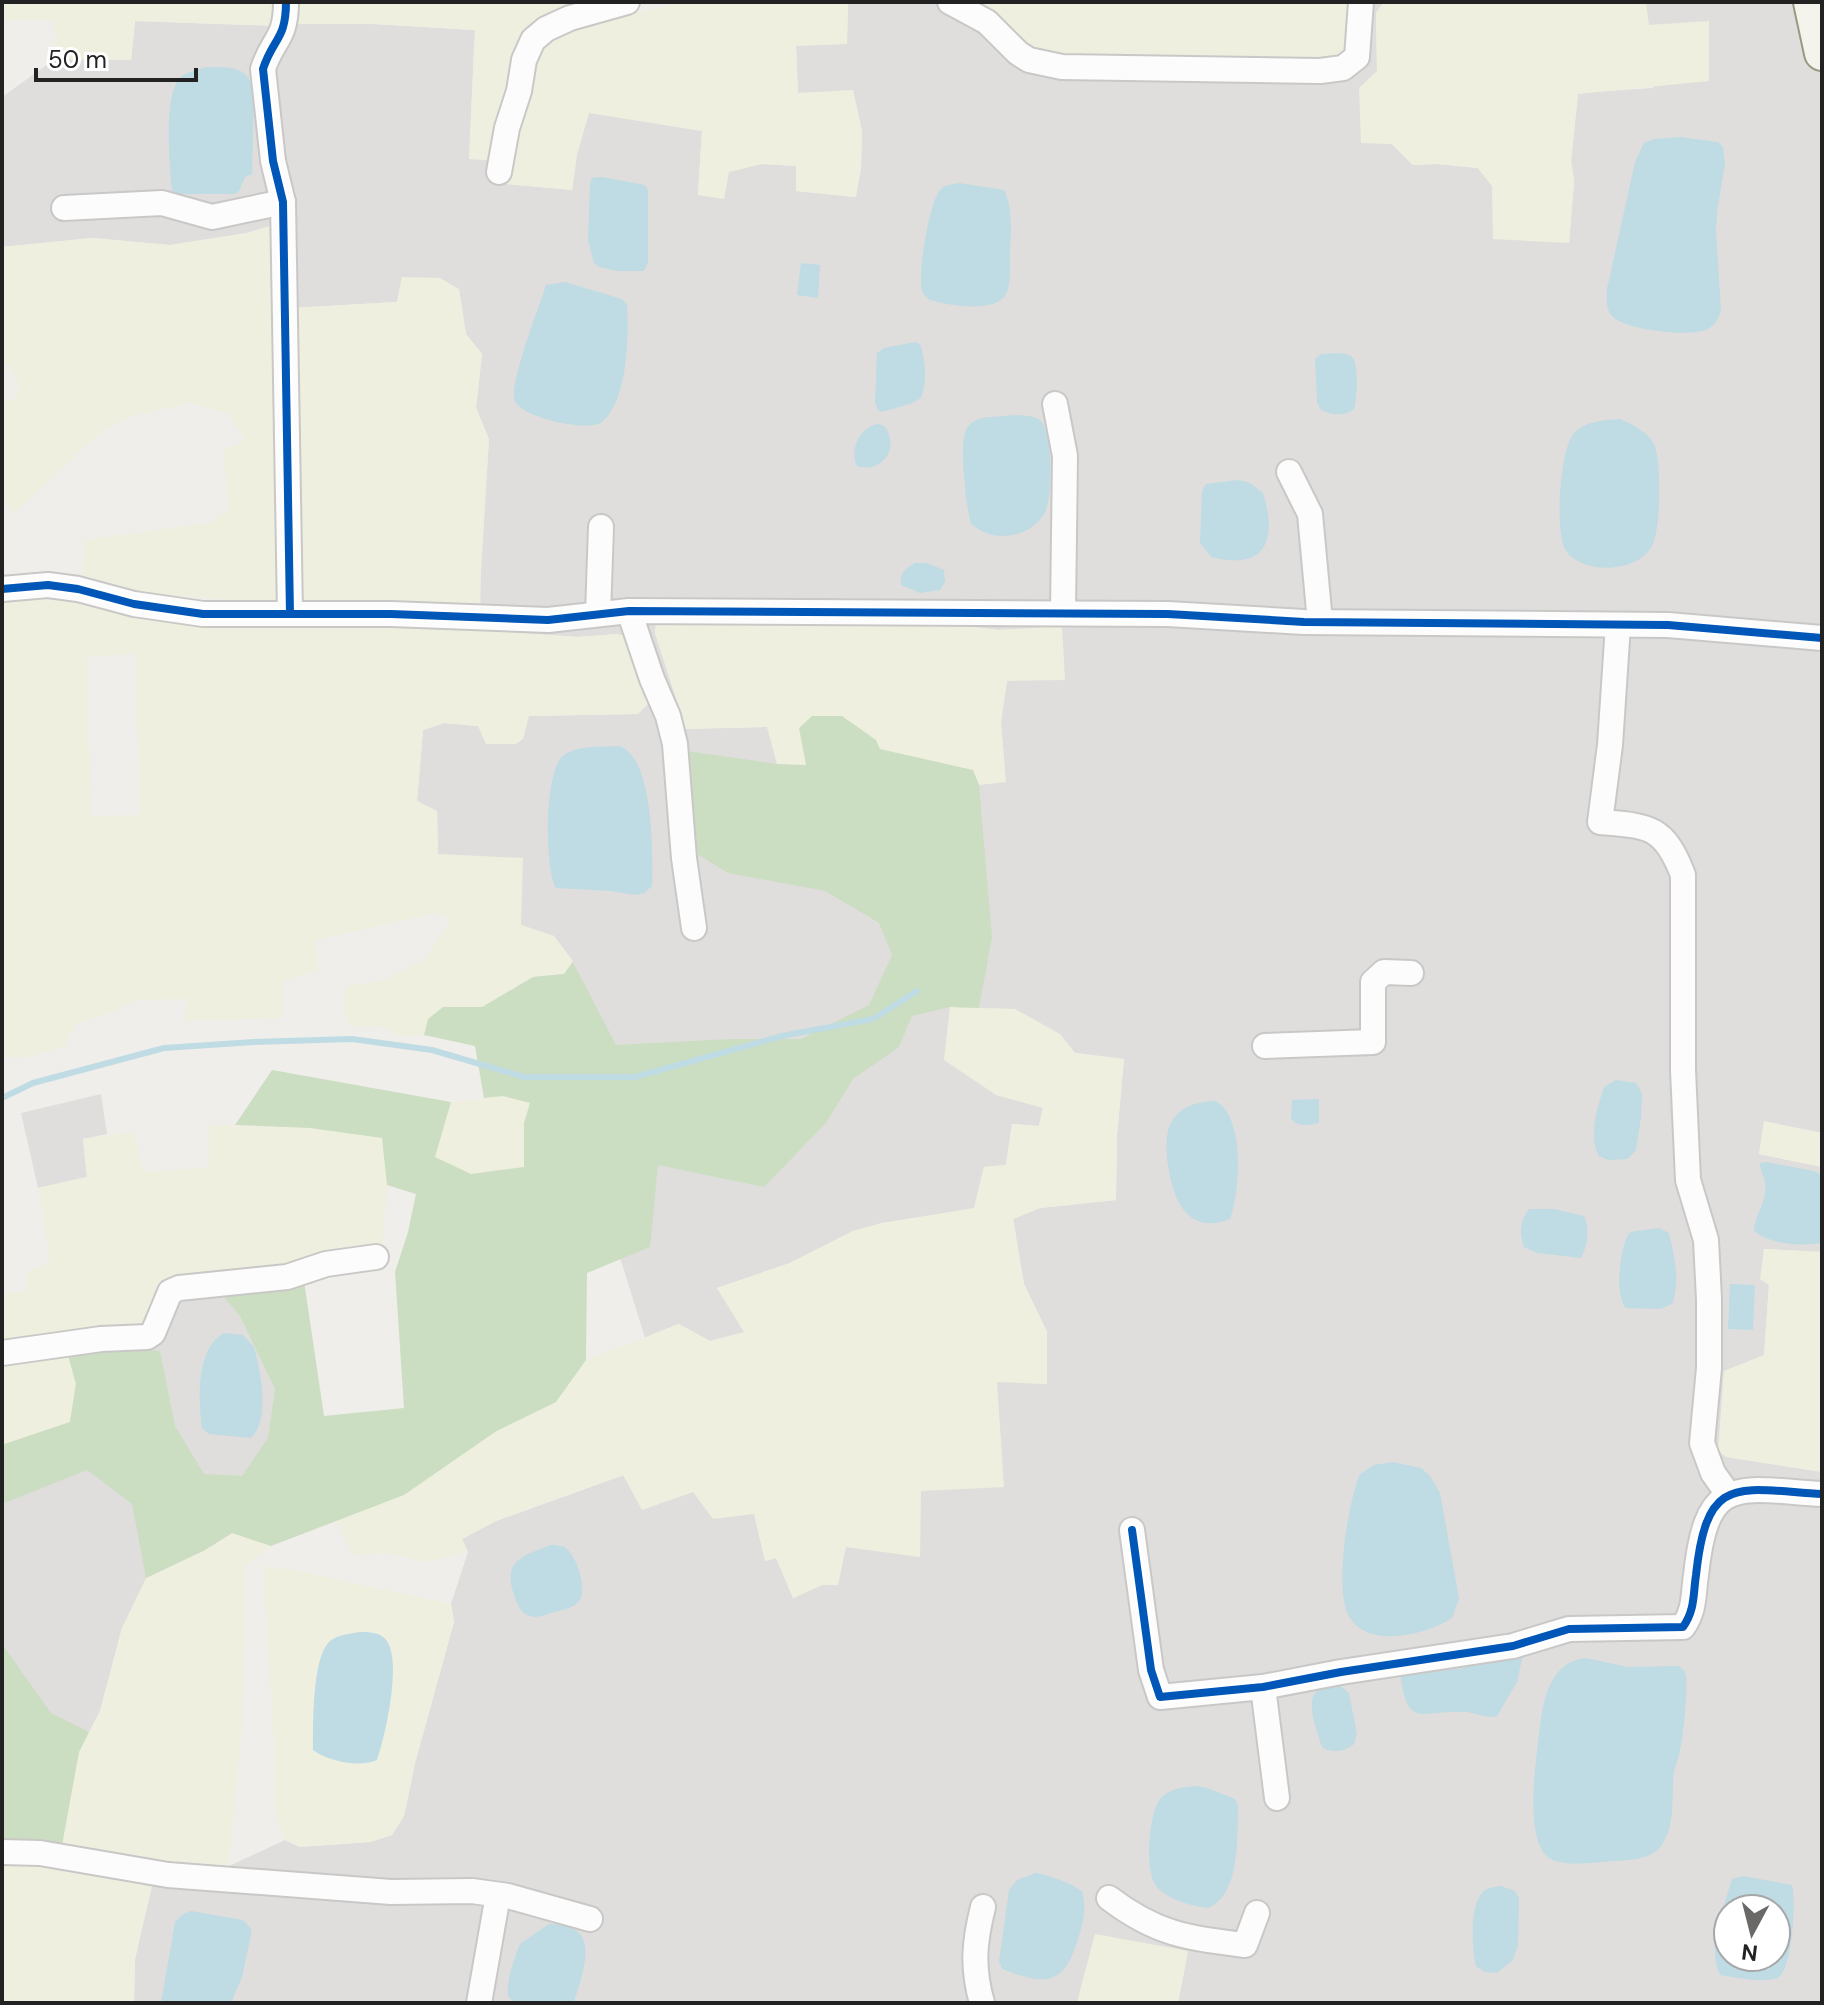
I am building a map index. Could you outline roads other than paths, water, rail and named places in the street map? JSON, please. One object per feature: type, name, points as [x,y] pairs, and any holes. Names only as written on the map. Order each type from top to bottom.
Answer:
[{"type":"main road","points":[[1811,2],[1822,53]]},
{"type":"street","points":[[286,2],[282,36],[267,57],[263,69],[273,161],[283,202],[290,614]]},
{"type":"street","points":[[950,2],[987,22],[1018,53],[1041,64],[1320,71],[1343,68],[1357,57],[1361,2]]},
{"type":"street","points":[[499,172],[524,60],[533,40],[546,29],[570,18],[620,3]]},
{"type":"street","points":[[64,208],[162,203],[212,217],[283,202]]},
{"type":"street","points":[[1055,404],[1065,456],[1063,613]]},
{"type":"street","points":[[1289,472],[1310,514],[1320,622]]},
{"type":"street","points":[[598,614],[601,527]]},
{"type":"street","points":[[2,589],[48,585],[170,611],[391,614],[534,620],[629,611],[1168,614],[1320,622],[1668,625],[1822,638]]},
{"type":"street","points":[[629,611],[668,716],[675,744],[684,858],[694,928]]},
{"type":"street","points":[[1618,625],[1610,745],[1600,822],[1644,826],[1663,839],[1676,857],[1683,875],[1683,1070],[1688,1180],[1706,1240],[1709,1299],[1709,1368],[1702,1443],[1713,1473],[1728,1494]]},
{"type":"street","points":[[1265,1046],[1373,1042],[1373,982],[1384,972],[1411,973]]},
{"type":"street","points":[[2,1353],[101,1339],[147,1337],[153,1333],[170,1292],[179,1288],[287,1277],[326,1264],[376,1257]]},
{"type":"street","points":[[1132,1530],[1151,1670],[1160,1697],[1263,1687],[1513,1646],[1569,1629],[1683,1627],[1693,1614],[1701,1534],[1713,1509],[1728,1494],[1751,1490],[1822,1494]]},
{"type":"street","points":[[1263,1687],[1277,1798]]},
{"type":"street","points":[[2,1852],[40,1853],[168,1875],[391,1892],[472,1891],[590,1919]]},
{"type":"street","points":[[479,2003],[498,1895]]},
{"type":"street","points":[[1109,1898],[1136,1918],[1184,1937],[1245,1945],[1257,1913]]},
{"type":"street","points":[[982,2003],[974,1977],[975,1940],[983,1907]]},
{"type":"water","points":[[206,67],[236,69],[246,76],[254,90],[252,174],[245,177],[235,194],[178,194],[172,190],[169,129],[172,97],[182,76]]},
{"type":"water","points":[[1680,137],[1718,142],[1723,147],[1725,163],[1716,231],[1721,311],[1708,329],[1684,333],[1628,325],[1611,315],[1607,299],[1635,162],[1644,143]]},
{"type":"water","points":[[592,178],[645,185],[648,190],[648,262],[644,271],[617,271],[594,263],[588,240],[590,184]]},
{"type":"water","points":[[959,183],[1004,190],[1009,204],[1009,284],[1006,294],[992,304],[948,304],[930,300],[922,290],[923,254],[937,195],[941,189]]},
{"type":"water","points":[[801,263],[820,265],[818,298],[797,295]]},
{"type":"water","points":[[565,282],[622,299],[627,304],[627,349],[622,383],[611,412],[595,425],[569,424],[539,417],[518,405],[514,398],[521,359],[546,285]]},
{"type":"water","points":[[915,342],[920,344],[925,364],[921,398],[882,412],[878,410],[875,402],[877,353],[884,348]]},
{"type":"water","points":[[1321,354],[1351,356],[1356,366],[1357,382],[1354,409],[1338,414],[1321,410],[1317,402],[1315,359]]},
{"type":"water","points":[[987,417],[1033,417],[1043,425],[1047,434],[1050,477],[1046,510],[1037,523],[1017,534],[985,533],[971,524],[964,476],[964,438],[970,424]]},
{"type":"water","points":[[1620,419],[1644,432],[1654,444],[1659,480],[1657,525],[1652,546],[1635,562],[1610,568],[1597,567],[1574,559],[1562,542],[1562,472],[1574,433],[1590,424]]},
{"type":"water","points":[[878,424],[884,426],[889,434],[890,450],[874,466],[857,466],[854,453],[861,434]]},
{"type":"water","points":[[1238,480],[1250,483],[1263,493],[1269,525],[1267,538],[1263,548],[1244,560],[1211,557],[1200,543],[1202,491],[1206,484]]},
{"type":"water","points":[[915,563],[927,563],[944,570],[945,581],[940,590],[920,593],[901,585],[904,572]]},
{"type":"water","points":[[620,746],[631,755],[645,788],[651,831],[652,886],[644,893],[635,895],[556,888],[549,860],[548,819],[557,764],[564,755],[576,750]]},
{"type":"water","points":[[1616,1080],[1636,1083],[1642,1094],[1641,1117],[1636,1150],[1628,1159],[1608,1160],[1599,1156],[1596,1148],[1595,1122],[1604,1087]]},
{"type":"water","points":[[1319,1099],[1319,1123],[1300,1125],[1291,1118],[1292,1100]]},
{"type":"water","points":[[1215,1101],[1225,1109],[1232,1122],[1238,1175],[1230,1219],[1204,1223],[1186,1213],[1175,1194],[1167,1142],[1168,1131],[1178,1113],[1187,1107]]},
{"type":"water","points":[[1760,1163],[1822,1175],[1822,1243],[1786,1243],[1754,1231],[1765,1189]]},
{"type":"water","points":[[1529,1209],[1554,1209],[1584,1216],[1587,1237],[1581,1258],[1537,1253],[1524,1247],[1521,1227]]},
{"type":"water","points":[[1659,1228],[1669,1233],[1675,1260],[1676,1287],[1672,1304],[1660,1309],[1626,1308],[1619,1282],[1626,1238],[1630,1232]]},
{"type":"water","points":[[1730,1284],[1755,1285],[1753,1330],[1728,1329]]},
{"type":"water","points":[[225,1333],[243,1335],[254,1347],[256,1355],[262,1387],[262,1410],[257,1430],[251,1438],[209,1434],[202,1428],[200,1389],[204,1361],[216,1339]]},
{"type":"water","points":[[1393,1462],[1421,1468],[1440,1493],[1459,1599],[1452,1618],[1445,1622],[1417,1633],[1388,1636],[1364,1631],[1350,1618],[1345,1606],[1343,1569],[1347,1525],[1360,1474],[1374,1465]]},
{"type":"water","points":[[550,1545],[564,1547],[571,1554],[580,1575],[581,1596],[570,1608],[530,1616],[517,1603],[511,1574],[517,1561]]},
{"type":"water","points":[[359,1632],[383,1637],[389,1646],[393,1677],[377,1760],[353,1763],[313,1750],[314,1710],[316,1677],[323,1651],[335,1638]]},
{"type":"water","points":[[1518,1653],[1522,1659],[1517,1682],[1497,1716],[1466,1712],[1419,1713],[1407,1703],[1400,1672],[1459,1669]]},
{"type":"water","points":[[1586,1658],[1628,1667],[1679,1666],[1686,1676],[1684,1727],[1674,1772],[1670,1826],[1659,1849],[1641,1858],[1583,1864],[1560,1862],[1543,1852],[1537,1838],[1534,1778],[1544,1705],[1551,1683],[1564,1666]]},
{"type":"water","points":[[1339,1685],[1349,1693],[1357,1734],[1354,1744],[1334,1751],[1322,1747],[1312,1700],[1319,1689]]},
{"type":"water","points":[[1197,1786],[1235,1799],[1238,1806],[1237,1848],[1232,1878],[1219,1901],[1208,1908],[1167,1895],[1157,1887],[1150,1869],[1149,1842],[1157,1804],[1169,1792]]},
{"type":"water","points":[[1036,1873],[1082,1891],[1084,1904],[1084,1917],[1071,1957],[1058,1975],[1040,1979],[1002,1969],[999,1961],[1009,1890],[1017,1880]]},
{"type":"water","points":[[1743,1876],[1792,1885],[1794,1905],[1792,1930],[1792,1893],[1728,1893],[1732,1879]]},
{"type":"water","points":[[1501,1886],[1515,1891],[1519,1898],[1518,1945],[1513,1960],[1497,1973],[1485,1972],[1476,1966],[1474,1913],[1481,1894],[1489,1888]]},
{"type":"water","points":[[191,1911],[243,1920],[252,1930],[242,1977],[231,2003],[161,2003],[175,1922]]},
{"type":"water","points":[[549,1924],[577,1931],[583,1940],[585,1963],[574,2002],[551,2004],[510,1999],[509,1981],[520,1944]]},
{"type":"water","points":[[1782,1973],[1777,1978],[1759,1980],[1720,1975]]},
{"type":"waterway","points":[[2,1098],[33,1083],[164,1048],[254,1042],[352,1039],[432,1050],[524,1077],[635,1077],[782,1036],[873,1019],[917,991]]}]
